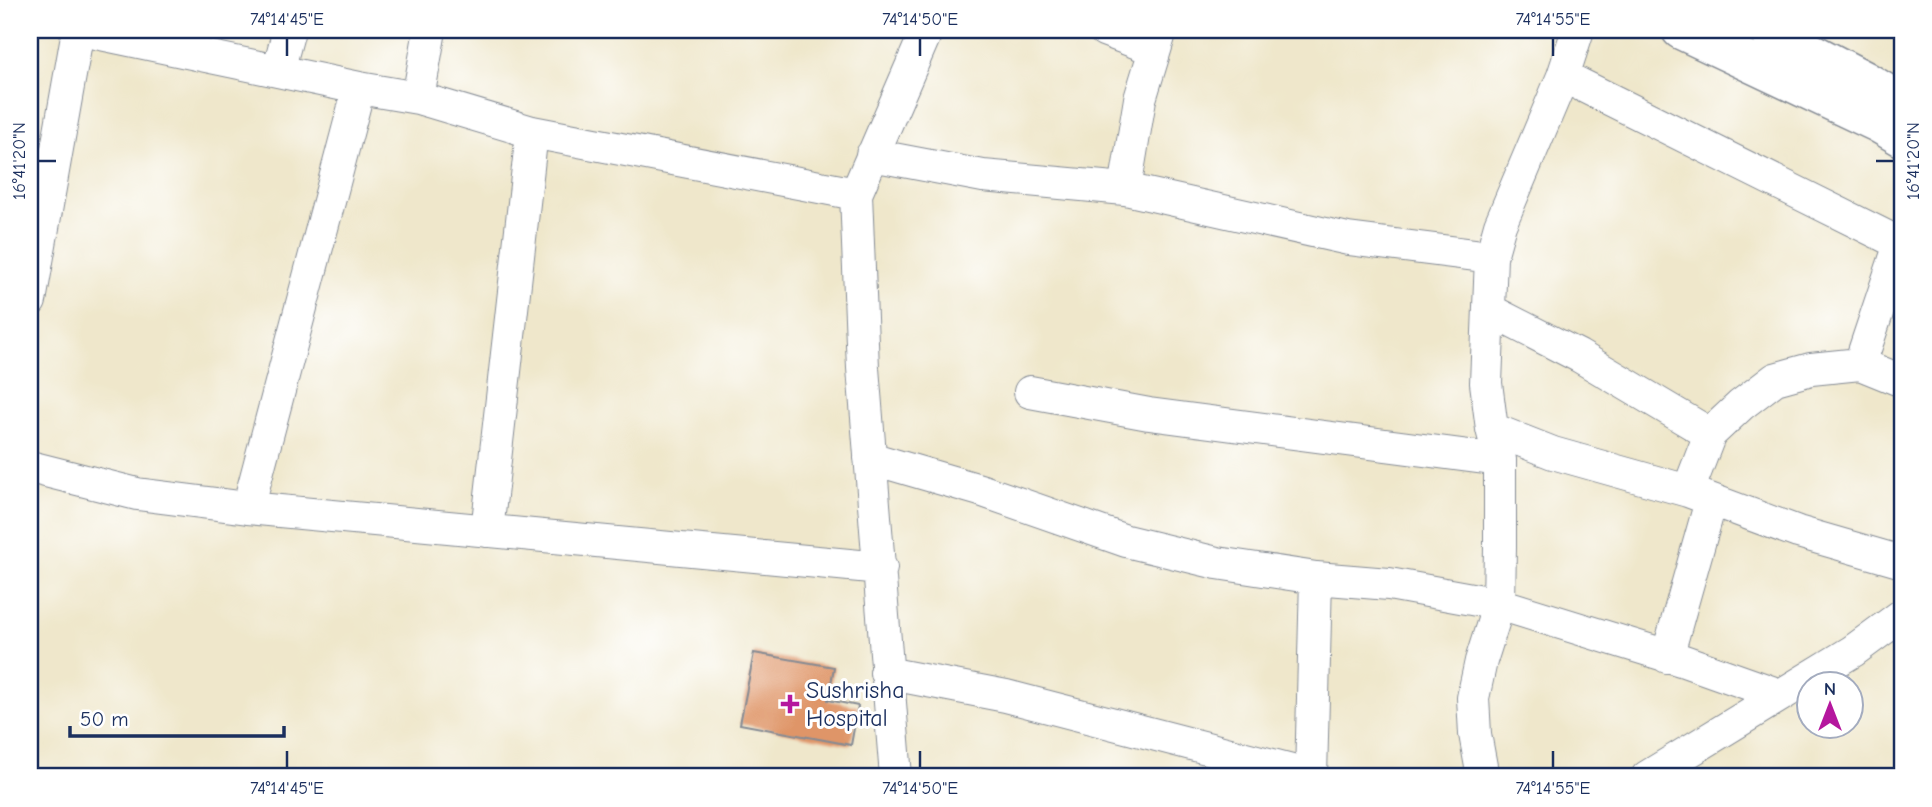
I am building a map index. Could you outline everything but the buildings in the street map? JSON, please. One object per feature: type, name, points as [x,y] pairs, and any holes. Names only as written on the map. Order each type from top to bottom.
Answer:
[{"type":"main road","points":[[1681,30],[1878,123],[1902,137]]},
{"type":"main road","points":[[1768,30],[1864,79],[1902,103]]},
{"type":"street","points":[[30,301],[80,30],[359,89],[418,98],[532,132],[856,194]]},
{"type":"street","points":[[278,71],[289,30]]},
{"type":"street","points":[[418,98],[430,30]]},
{"type":"street","points":[[896,777],[863,368],[856,194],[927,30]]},
{"type":"street","points":[[1104,30],[1158,39],[1140,99],[1125,189]]},
{"type":"street","points":[[1483,777],[1475,734],[1473,698],[1481,661],[1499,604],[1500,460],[1492,429],[1486,383],[1491,257],[1500,225],[1563,76],[1578,30]]},
{"type":"street","points":[[1563,76],[1901,240],[1860,364]]},
{"type":"street","points":[[248,508],[359,89]]},
{"type":"street","points":[[486,531],[532,132]]},
{"type":"street","points":[[872,155],[983,176],[1125,189],[1348,239],[1491,257]]},
{"type":"street","points":[[1489,310],[1579,356],[1710,434]]},
{"type":"street","points":[[1667,657],[1710,434],[1741,405],[1775,379],[1811,369],[1860,364],[1902,382]]},
{"type":"street","points":[[1030,392],[1149,414],[1500,460]]},
{"type":"street","points":[[1492,429],[1553,453],[1700,496],[1798,532],[1902,562]]},
{"type":"street","points":[[870,458],[980,491],[1126,541],[1217,563],[1316,578],[1389,584],[1499,604],[1684,661],[1780,695]]},
{"type":"street","points":[[30,467],[136,494],[248,508],[881,568]]},
{"type":"street","points":[[886,673],[1006,696],[1311,776],[1316,578]]},
{"type":"street","points":[[1647,777],[1853,651],[1902,615]]},
{"type":"place","name":"Sushrisha Hospital","points":[[790,704]]}]
